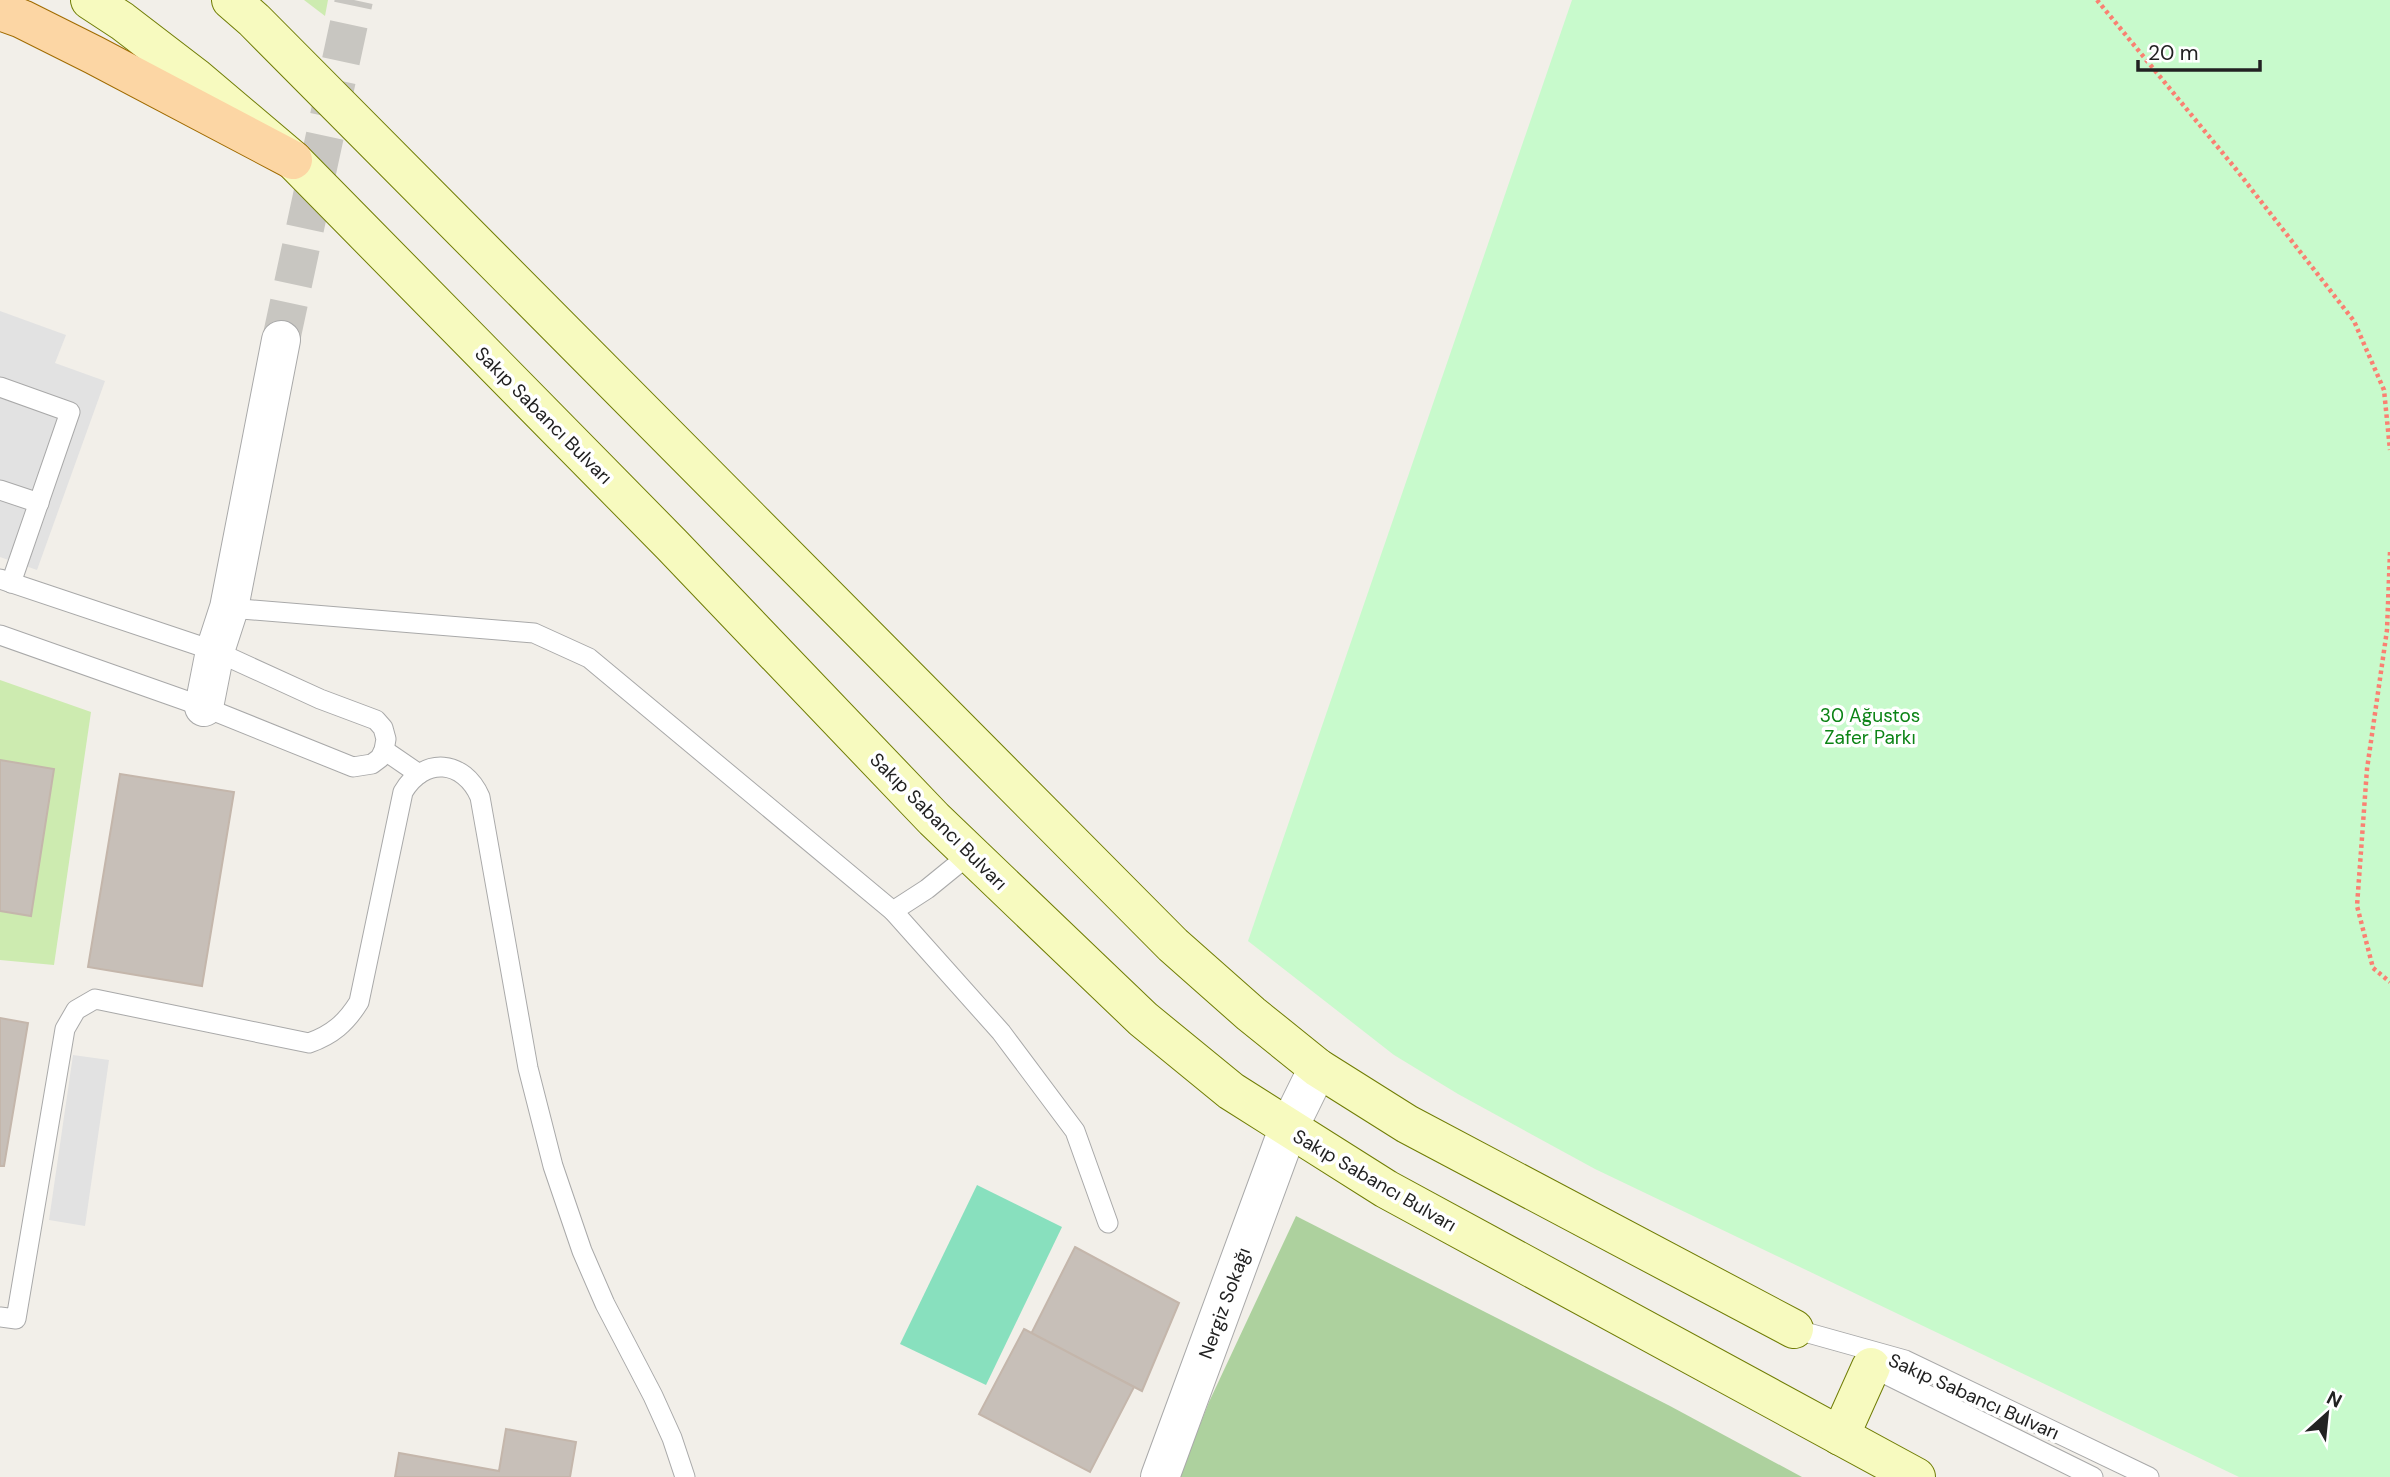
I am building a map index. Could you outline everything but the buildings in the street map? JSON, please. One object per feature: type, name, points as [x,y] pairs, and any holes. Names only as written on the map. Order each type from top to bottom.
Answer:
[{"type":"main road","points":[[0,11],[94,55],[293,160]]},
{"type":"street","name":"Sakıp Sabancı Bulvarı","points":[[90,0],[195,77],[293,160],[672,545],[970,854],[1143,1019],[1231,1091],[1386,1189],[1916,1477]]},
{"type":"street","name":"Sakıp Sabancı Bulvarı","points":[[231,0],[1173,944],[1251,1014],[1318,1068],[1407,1124],[1794,1329]]},
{"type":"street","points":[[204,708],[215,651],[229,608],[281,340]]},
{"type":"street","name":"Nergiz Sokağı","points":[[1160,1477],[1288,1129],[1318,1068]]},
{"type":"street","points":[[1840,1436],[1871,1367]]},
{"type":"lane","points":[[0,387],[70,412],[39,503],[6,581],[215,651],[320,699],[376,720],[386,739],[384,750],[380,758],[372,764],[354,767],[204,708],[0,635]]},
{"type":"lane","points":[[0,490],[39,503]]},
{"type":"lane","points":[[229,608],[534,634],[589,657],[893,911],[1001,1032],[1075,1131],[1108,1223]]},
{"type":"lane","points":[[384,750],[419,774]]},
{"type":"lane","points":[[0,1317],[16,1319],[65,1029],[76,1010],[95,999],[309,1043],[339,1028],[359,1002],[403,792],[409,782],[419,774],[430,768],[443,767],[467,776],[480,797],[528,1068],[552,1166],[582,1251],[605,1304],[653,1396],[685,1477]]},
{"type":"lane","points":[[893,911],[927,889],[970,854]]},
{"type":"lane","name":"Sakıp Sabancı Bulvarı","points":[[1794,1329],[2093,1477]]},
{"type":"lane","name":"Sakıp Sabancı Bulvarı","points":[[1794,1329],[1905,1360],[2148,1477]]},
{"type":"path","points":[[2097,0],[2235,168],[2354,321],[2384,390],[2390,450]]},
{"type":"path","points":[[2390,552],[2388,630],[2367,769],[2357,906],[2373,968],[2390,982]]},
{"type":"green space","points":[[304,0],[328,0],[325,16]]},
{"type":"green space","name":"30 Ağustos Zafer Parkı","points":[[1572,0],[2390,0],[2390,1477],[2239,1477],[1595,1169],[1458,1094],[1394,1055],[1248,941]]},
{"type":"green space","points":[[0,680],[91,712],[54,965],[0,960]]},
{"type":"green space","points":[[977,1185],[1062,1227],[986,1385],[900,1344]]},
{"type":"green space","points":[[1296,1216],[1670,1406],[1802,1477],[1179,1477],[1209,1402]]},
{"type":"shaded area","points":[[0,311],[66,335],[55,363],[105,381],[37,570],[0,557]]},
{"type":"shaded area","points":[[73,1055],[109,1060],[85,1226],[49,1220]]},
{"type":"tunnel","points":[[281,340],[354,0]]}]
